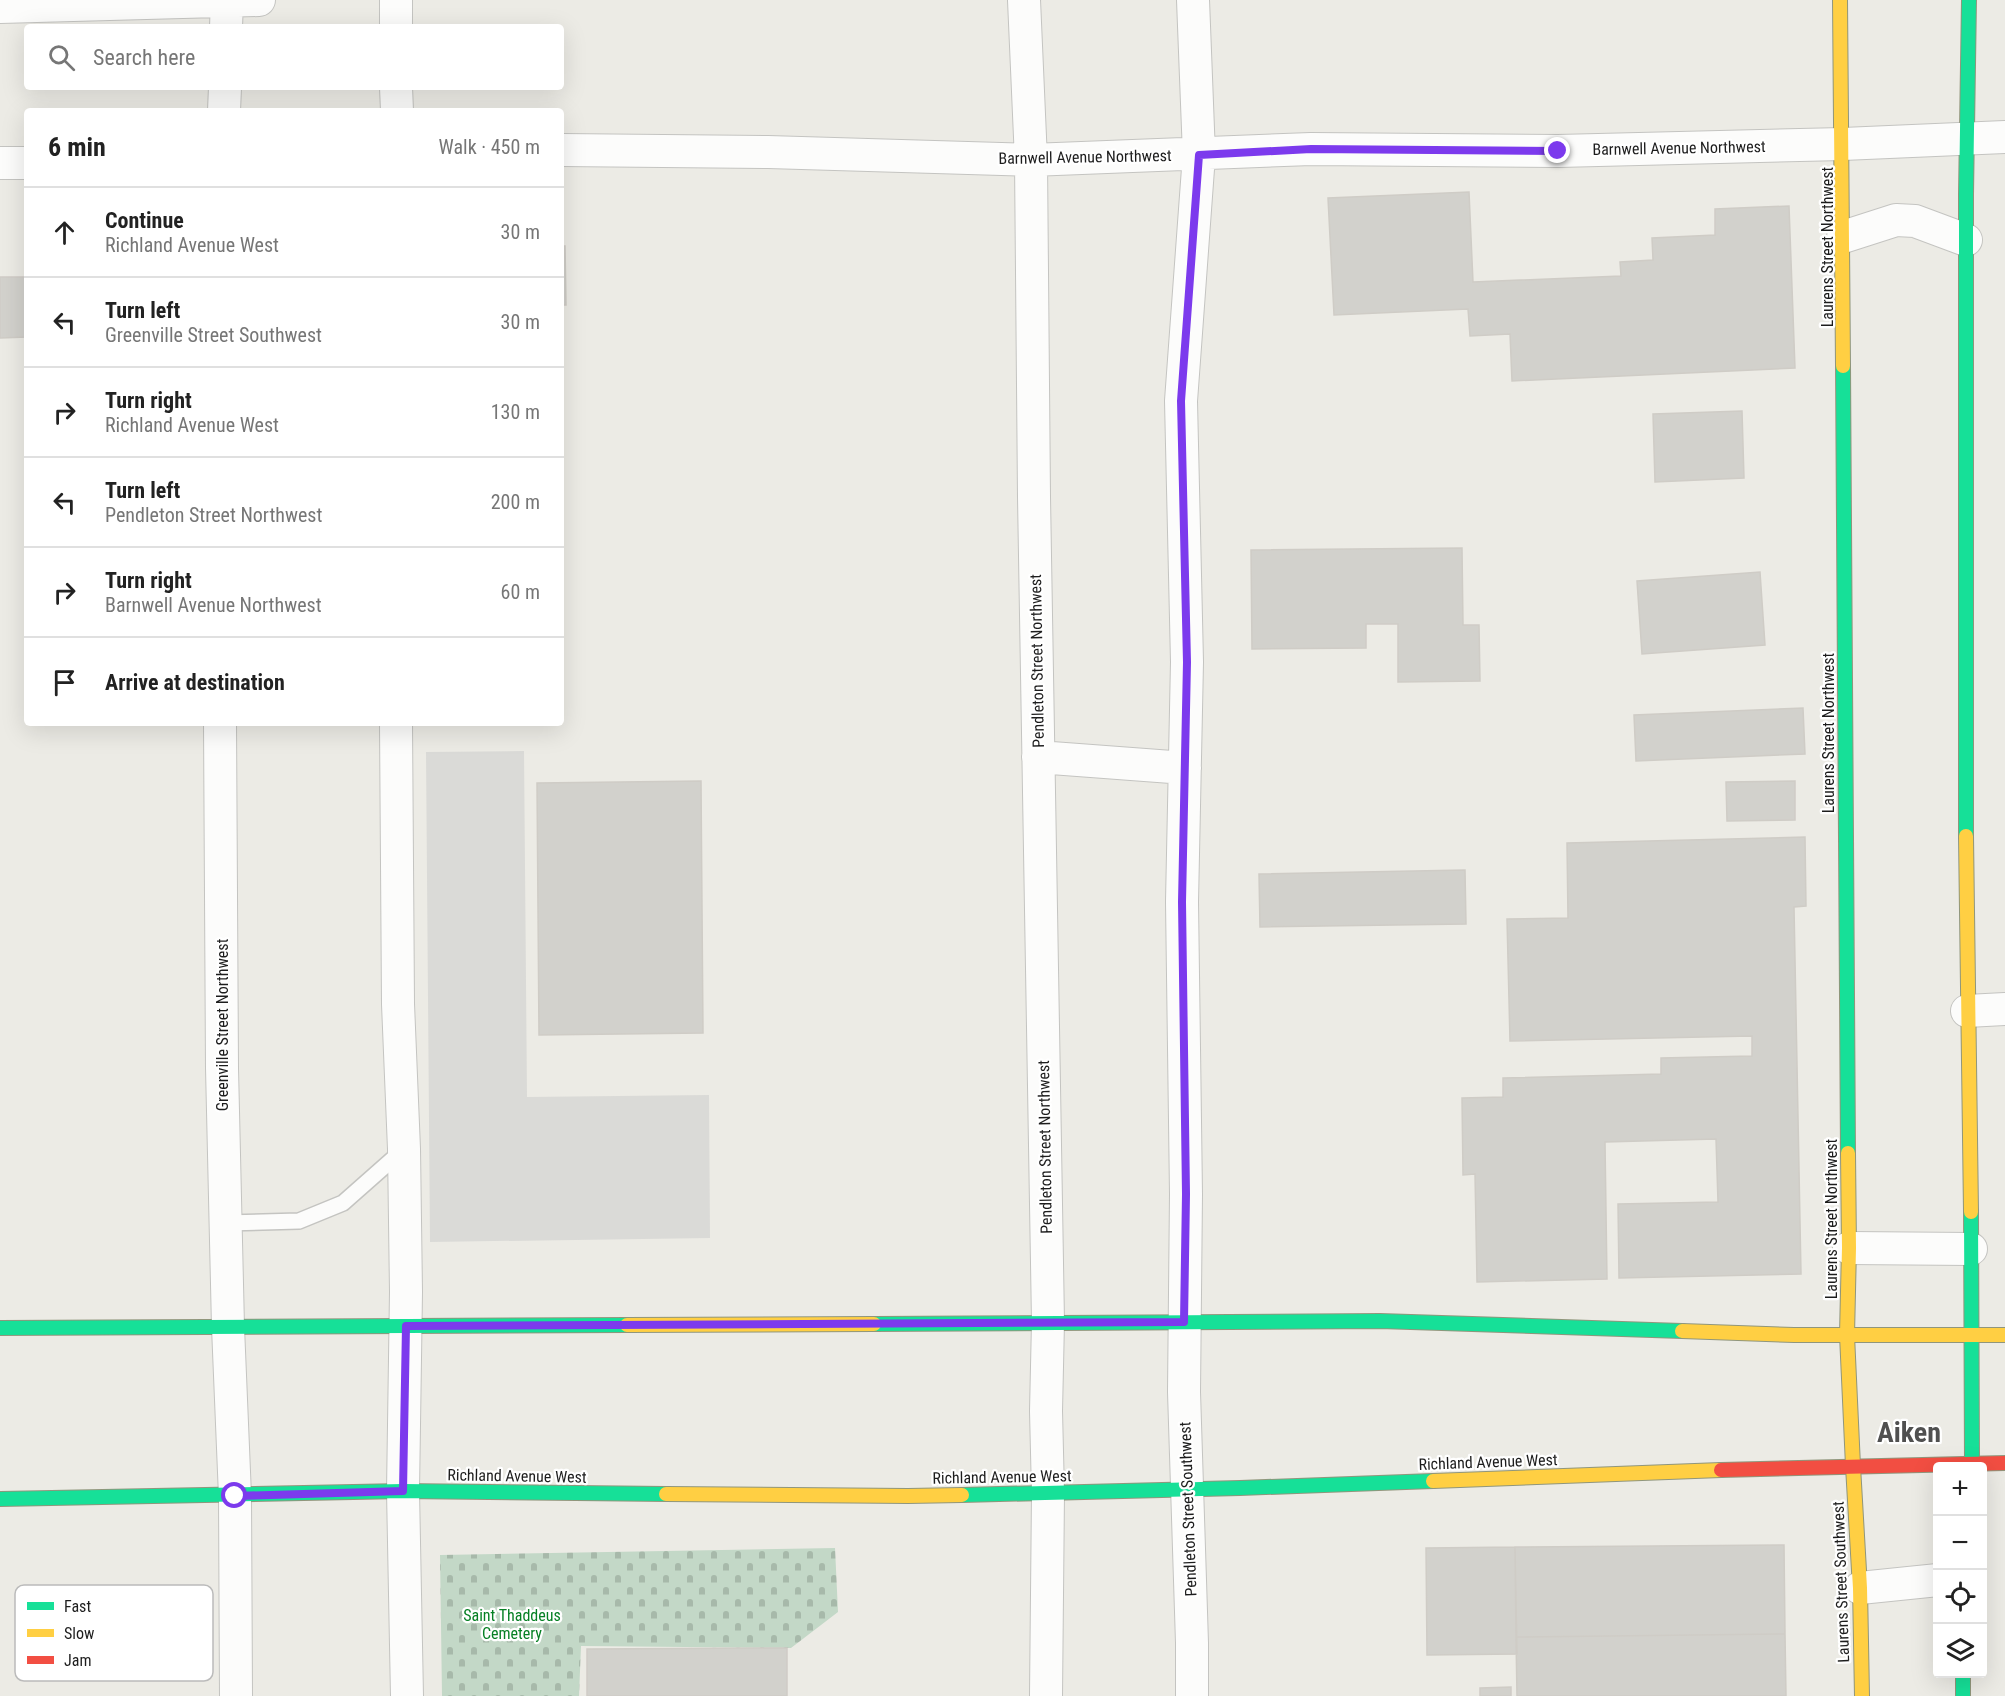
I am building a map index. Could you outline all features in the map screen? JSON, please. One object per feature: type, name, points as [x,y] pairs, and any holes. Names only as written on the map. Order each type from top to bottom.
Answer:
[{"type":"main road","name":"Laurens Street Northwest","points":[[1840,0],[1849,1248],[1847,1335],[1852,1466]]},
{"type":"main road","points":[[1969,0],[1966,138],[1967,1011],[1972,1462]]},
{"type":"main road","points":[[0,1328],[1380,1321],[1794,1335],[2005,1335]]},
{"type":"main road","name":"Richland Avenue West","points":[[1987,1464],[2005,1463]]},
{"type":"main road","name":"Richland Avenue West","points":[[0,1499],[403,1491],[908,1496],[1188,1490],[1852,1466],[1933,1465]]},
{"type":"main road","name":"Laurens Street Southwest","points":[[1852,1466],[1860,1588],[1862,1696]]},
{"type":"main road","points":[[1963,1696],[1964,1678]]},
{"type":"street","points":[[226,24],[227,0]]},
{"type":"street","points":[[0,7],[259,0]]},
{"type":"street","points":[[396,0],[396,24]]},
{"type":"street","name":"Pendleton Street Northwest","points":[[1024,0],[1031,160],[1034,497],[1048,1322]]},
{"type":"street","points":[[1184,1322],[1186,1194],[1182,902],[1187,662],[1181,401],[1199,155],[1193,0]]},
{"type":"street","points":[[224,108],[225,90]]},
{"type":"street","points":[[396,90],[397,108]]},
{"type":"street","name":"Barnwell Avenue Northwest","points":[[564,150],[768,152],[1031,160],[1311,149],[1558,151],[1842,144],[2005,136]]},
{"type":"street","points":[[0,163],[24,163]]},
{"type":"street","points":[[1843,237],[1896,220],[1915,221],[1966,240]]},
{"type":"street","name":"Greenville Street Northwest","points":[[220,726],[222,1068],[228,1327],[235,1496],[236,1696]]},
{"type":"street","points":[[396,726],[398,1004],[404,1149],[406,1326],[403,1491],[407,1696]]},
{"type":"street","points":[[1038,757],[1185,768]]},
{"type":"street","points":[[1967,1011],[2005,1009]]},
{"type":"street","points":[[1849,1248],[1971,1249]]},
{"type":"street","points":[[1046,1696],[1048,1322]]},
{"type":"street","name":"Pendleton Street Southwest","points":[[1184,1322],[1192,1696]]},
{"type":"street","points":[[1860,1588],[1933,1581]]},
{"type":"lane","points":[[225,1223],[298,1221],[343,1203],[404,1149]]},
{"type":"green space","name":"Saint Thaddeus Cemetery","points":[[835,1548],[838,1612],[791,1648],[581,1646],[579,1696],[442,1696],[440,1555]]},
{"type":"shaded area","points":[[524,751],[527,1097],[709,1095],[710,1238],[430,1242],[426,752]]},
{"type":"building","points":[[1469,192],[1473,282],[1621,276],[1620,262],[1653,260],[1652,238],[1715,235],[1715,209],[1789,206],[1795,368],[1512,381],[1510,334],[1470,336],[1468,309],[1334,315],[1328,198]]},
{"type":"building","points":[[564,246],[565,246],[566,305],[564,305]]},
{"type":"building","points":[[0,277],[24,277],[24,337],[0,338]]},
{"type":"building","points":[[1742,411],[1744,478],[1655,482],[1653,414]]},
{"type":"building","points":[[1462,548],[1463,625],[1479,625],[1480,681],[1398,682],[1398,624],[1366,624],[1366,648],[1252,649],[1251,550]]},
{"type":"building","points":[[1760,572],[1765,645],[1642,654],[1637,581]]},
{"type":"building","points":[[1803,708],[1805,754],[1636,761],[1634,715]]},
{"type":"building","points":[[701,781],[703,1033],[539,1035],[537,783]]},
{"type":"building","points":[[1795,781],[1795,820],[1727,821],[1726,782]]},
{"type":"building","points":[[1805,837],[1806,906],[1794,907],[1801,1274],[1619,1278],[1618,1204],[1718,1202],[1716,1139],[1605,1142],[1607,1279],[1477,1282],[1475,1174],[1463,1175],[1462,1098],[1503,1097],[1503,1078],[1661,1074],[1661,1058],[1752,1056],[1752,1036],[1510,1041],[1507,919],[1568,918],[1567,843]]},
{"type":"building","points":[[1465,870],[1466,924],[1260,927],[1259,874]]},
{"type":"building","points":[[1784,1545],[1785,1634],[1516,1637],[1515,1547]]},
{"type":"building","points":[[1515,1547],[1517,1654],[1427,1655],[1426,1548]]},
{"type":"building","points":[[1785,1634],[1786,1696],[1517,1696],[1516,1637]]},
{"type":"building","points":[[787,1648],[787,1696],[587,1696],[587,1649]]},
{"type":"building","points":[[1511,1687],[1511,1696],[1480,1696],[1480,1688]]},
{"type":"traffic: fast","points":[[1966,836],[1966,194],[1969,0]]},
{"type":"traffic: fast","points":[[1843,366],[1848,1153]]},
{"type":"traffic: fast","points":[[1971,1212],[1972,1462]]},
{"type":"traffic: fast","points":[[874,1324],[1380,1321],[1682,1331]]},
{"type":"traffic: fast","points":[[0,1328],[627,1325]]},
{"type":"traffic: fast","points":[[962,1495],[1433,1481]]},
{"type":"traffic: fast","points":[[0,1499],[403,1491],[666,1494]]},
{"type":"traffic: fast","points":[[1963,1678],[1963,1696]]},
{"type":"traffic: slow","points":[[1840,0],[1843,366]]},
{"type":"traffic: slow","points":[[1966,836],[1971,1212]]},
{"type":"traffic: slow","points":[[1848,1153],[1847,1335],[1853,1466]]},
{"type":"traffic: slow","points":[[627,1325],[874,1324]]},
{"type":"traffic: slow","points":[[1682,1331],[1794,1335],[2005,1335]]},
{"type":"traffic: slow","points":[[1853,1466],[1860,1588],[1862,1696]]},
{"type":"traffic: slow","points":[[1433,1481],[1721,1470]]},
{"type":"traffic: slow","points":[[666,1494],[962,1495]]},
{"type":"traffic: jam","points":[[1721,1470],[2005,1463]]},
{"type":"district","name":"Aiken","points":[[1909,1432]]},
{"type":"route","points":[[235,1496],[403,1491],[406,1326],[1184,1322],[1186,1194],[1182,902],[1187,662],[1181,401],[1199,155],[1311,149],[1558,151]]}]
